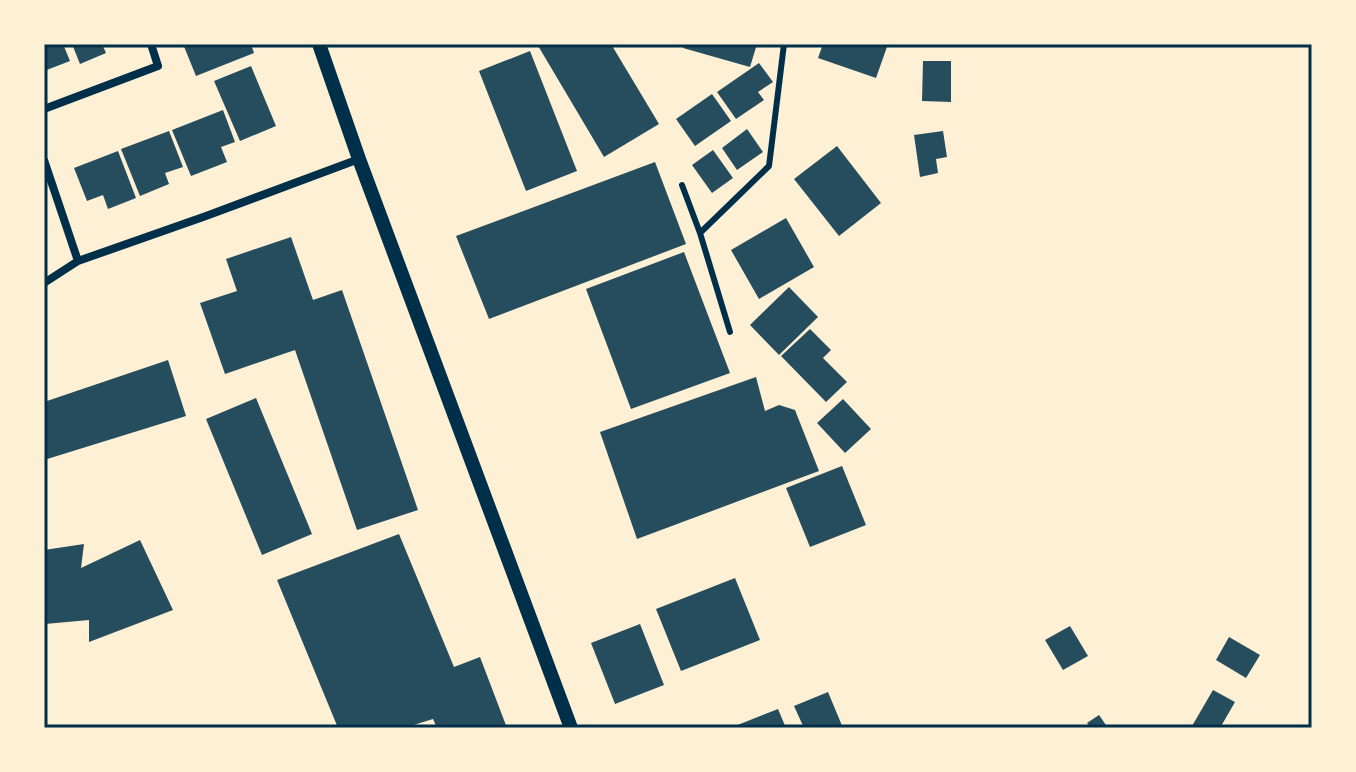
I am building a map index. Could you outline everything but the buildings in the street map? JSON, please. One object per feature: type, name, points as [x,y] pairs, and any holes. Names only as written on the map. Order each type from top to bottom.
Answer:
[{"type":"street","points":[[44,109],[158,66],[151,44]]},
{"type":"street","points":[[319,44],[571,728]]},
{"type":"street","points":[[44,283],[78,261],[359,159]]},
{"type":"street","points":[[44,160],[78,261]]},
{"type":"lane","points":[[700,233],[769,166],[784,44]]},
{"type":"lane","points":[[682,185],[730,332]]}]
